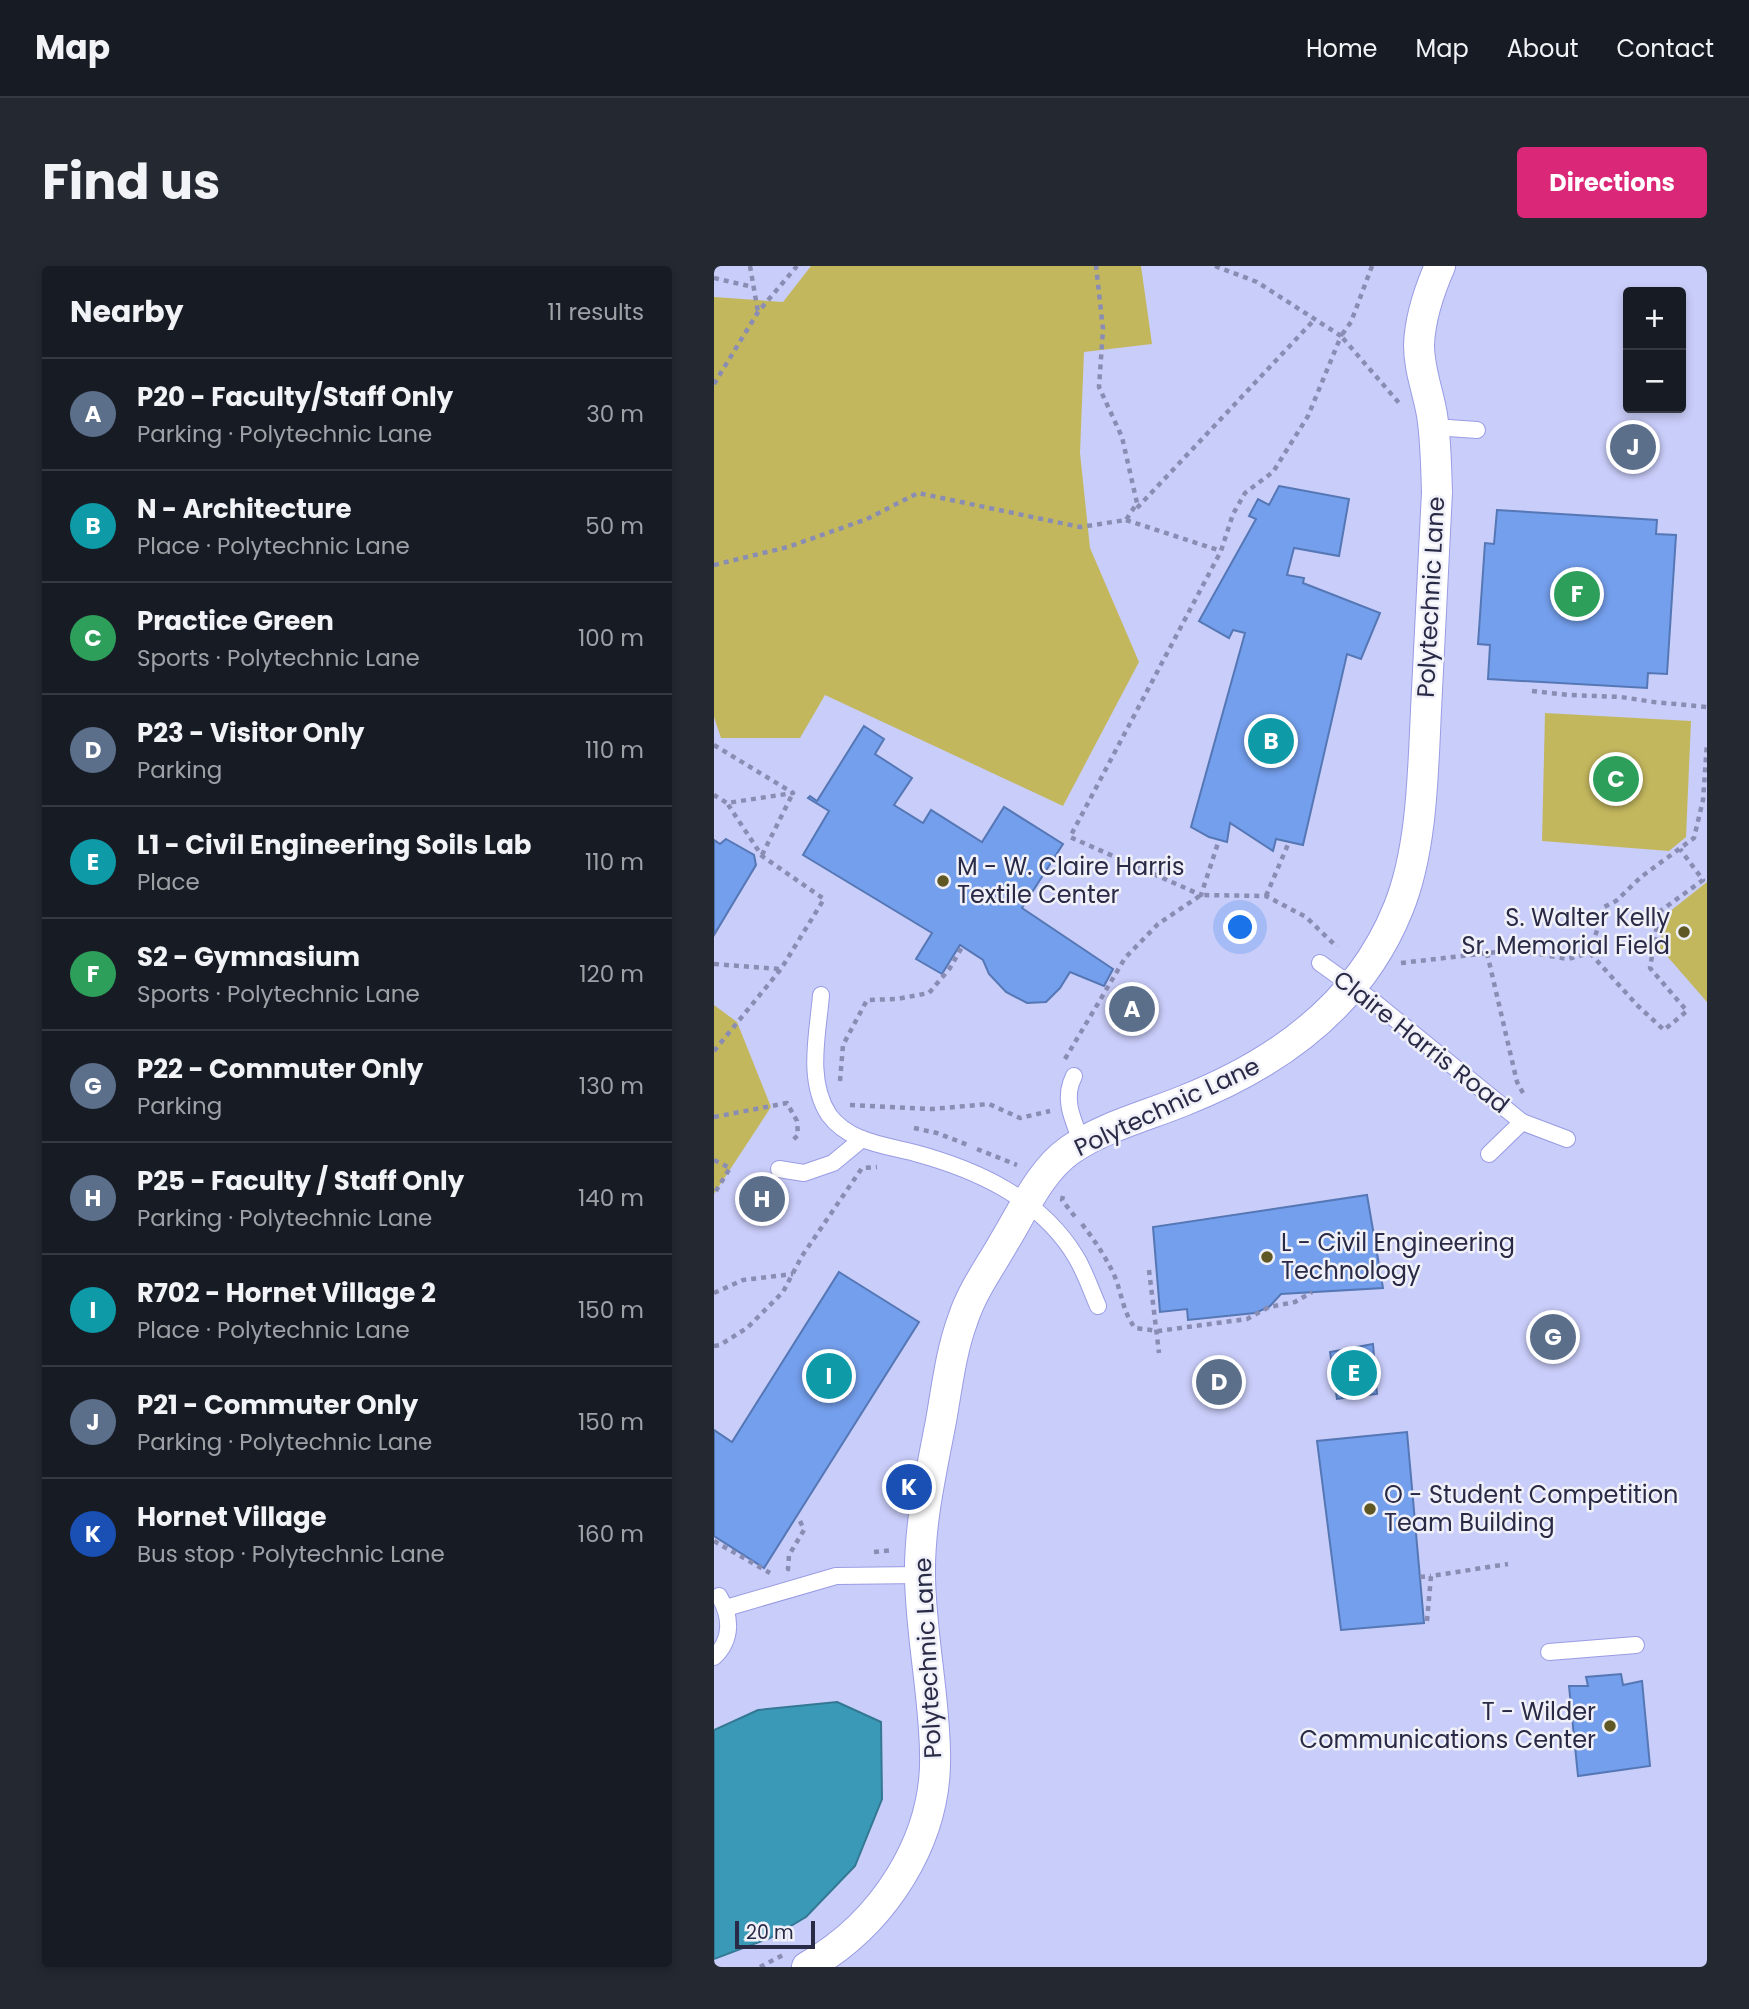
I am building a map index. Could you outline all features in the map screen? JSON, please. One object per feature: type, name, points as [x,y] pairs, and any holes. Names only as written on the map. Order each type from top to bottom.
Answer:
[{"type":"street","name":"Polytechnic Lane","points":[[807,1967],[836,1949],[878,1908],[903,1873],[920,1838],[932,1792],[936,1757],[920,1575],[922,1532],[959,1331],[973,1294],[1027,1204],[1078,1132],[1207,1092],[1261,1064],[1294,1043],[1345,981],[1379,949],[1399,906],[1406,887],[1423,779],[1437,492],[1434,427],[1423,385],[1419,344],[1426,302],[1440,266]]},
{"type":"lane","points":[[1434,427],[1477,430]]},
{"type":"lane","name":"Claire Harris Road","points":[[1320,963],[1522,1122],[1567,1139]]},
{"type":"lane","points":[[821,995],[814,1070],[828,1113],[838,1125],[849,1134],[862,1139],[969,1170],[1007,1189],[1045,1219],[1067,1243],[1098,1306]]},
{"type":"lane","points":[[1067,1073],[1069,1108],[1078,1132]]},
{"type":"lane","points":[[1489,1154],[1522,1122]]},
{"type":"lane","points":[[779,1169],[804,1174],[833,1163],[862,1139]]},
{"type":"lane","points":[[714,1657],[725,1642],[728,1631],[723,1602],[836,1576],[920,1575]]},
{"type":"lane","points":[[1549,1652],[1636,1645]]},
{"type":"path","points":[[750,266],[758,312]]},
{"type":"path","points":[[714,384],[758,312],[797,266]]},
{"type":"path","points":[[1096,266],[1103,330],[1100,387],[1122,437],[1137,503],[1126,520]]},
{"type":"path","points":[[1215,266],[1257,282],[1341,335],[1405,409]]},
{"type":"path","points":[[1345,981],[1350,960],[1306,917],[1266,896],[1201,895],[1070,837],[1221,551],[1233,514],[1245,494],[1273,472],[1308,416],[1341,335],[1351,322],[1372,266]]},
{"type":"path","points":[[714,278],[753,287]]},
{"type":"path","points":[[1126,520],[1315,319]]},
{"type":"path","points":[[714,565],[815,538],[867,519],[918,493],[1080,527],[1126,520],[1221,551]]},
{"type":"path","points":[[1532,691],[1620,696],[1707,707]]},
{"type":"path","points":[[1590,953],[1604,907],[1616,901],[1641,877],[1694,838],[1703,800],[1707,743]]},
{"type":"path","points":[[714,745],[793,793]]},
{"type":"path","points":[[727,803],[793,793]]},
{"type":"path","points":[[762,856],[793,793]]},
{"type":"path","points":[[714,795],[727,803],[762,856],[824,899],[781,969],[714,1051]]},
{"type":"path","points":[[1067,1073],[1125,957],[1158,924],[1201,895],[1219,840]]},
{"type":"path","points":[[1266,896],[1289,842]]},
{"type":"path","points":[[1590,953],[1637,1005],[1664,1030],[1687,1011],[1650,968],[1660,912],[1703,880],[1680,849]]},
{"type":"path","points":[[840,1085],[843,1045],[867,1000],[897,999],[929,993],[950,968],[962,947]]},
{"type":"path","points":[[1397,963],[1514,950],[1568,959],[1590,953]]},
{"type":"path","points":[[1487,953],[1517,1082],[1528,1103]]},
{"type":"path","points":[[714,964],[781,969]]},
{"type":"path","points":[[845,1095],[851,1106],[932,1109],[989,1104],[1020,1118],[1055,1110]]},
{"type":"path","points":[[1054,1101],[1056,1130],[1078,1132]]},
{"type":"path","points":[[714,1117],[787,1103],[797,1121],[798,1135],[792,1141]]},
{"type":"path","points":[[714,1160],[730,1168],[714,1194]]},
{"type":"path","points":[[714,1346],[747,1328],[783,1292],[862,1168],[888,1166]]},
{"type":"path","points":[[1063,1186],[1062,1200],[1098,1244],[1115,1278],[1126,1317],[1135,1328],[1158,1331],[1247,1319],[1269,1307],[1295,1302],[1312,1292]]},
{"type":"path","points":[[1149,1270],[1159,1353]]},
{"type":"path","points":[[714,1293],[743,1280],[793,1274]]},
{"type":"path","points":[[714,1541],[769,1573],[788,1569]]},
{"type":"path","points":[[1420,1577],[1508,1564]]},
{"type":"path","points":[[1427,1621],[1431,1576]]},
{"type":"shaded area","points":[[811,266],[1141,266],[1152,344],[1084,352],[1080,453],[1090,548],[1139,662],[1063,806],[825,695],[800,738],[721,738],[714,717],[714,297],[783,302]]},
{"type":"shaded area","points":[[1545,713],[1691,721],[1686,837],[1669,851],[1542,841]]},
{"type":"shaded area","name":"S. Walter Kelly Sr. Memorial Field","points":[[1707,882],[1707,1002],[1660,948],[1664,916]]},
{"type":"shaded area","points":[[714,1005],[737,1022],[771,1107],[714,1194]]},
{"type":"water","points":[[837,1702],[881,1722],[882,1799],[855,1866],[806,1917],[770,1938],[714,1959],[714,1730],[758,1710]]},
{"type":"building","points":[[1279,486],[1349,499],[1339,556],[1294,548],[1287,575],[1304,578],[1303,583],[1380,613],[1361,659],[1347,654],[1303,845],[1276,839],[1273,851],[1230,823],[1227,842],[1209,837],[1191,827],[1245,633],[1233,630],[1229,638],[1199,621],[1256,519],[1249,516],[1258,499],[1269,505]]},
{"type":"building","points":[[1497,510],[1657,520],[1656,534],[1676,535],[1667,674],[1648,673],[1647,688],[1488,679],[1490,645],[1478,644],[1485,543],[1494,544]]},
{"type":"building","name":"M - W. Claire Harris Textile Center","points":[[864,726],[884,739],[875,754],[912,778],[894,805],[923,823],[931,810],[982,842],[1004,807],[1063,844],[1022,908],[1113,969],[1104,986],[1070,972],[1060,988],[1046,1002],[1027,1003],[1006,992],[989,974],[983,960],[960,945],[942,974],[916,959],[932,933],[803,855],[829,811],[808,798],[810,796],[817,801]]},
{"type":"building","points":[[726,839],[754,855],[756,865],[714,935],[714,840],[720,844]]},
{"type":"building","name":"L - Civil Engineering Technology","points":[[1367,1195],[1383,1288],[1281,1294],[1269,1307],[1255,1313],[1188,1320],[1187,1309],[1160,1312],[1153,1227]]},
{"type":"building","points":[[839,1272],[919,1322],[764,1568],[714,1536],[714,1430],[732,1442]]},
{"type":"building","points":[[1373,1344],[1377,1394],[1337,1399],[1330,1352]]},
{"type":"building","name":"O - Student Competition Team Building","points":[[1407,1432],[1424,1623],[1341,1630],[1317,1441]]},
{"type":"building","name":"T - Wilder Communications Center","points":[[1621,1674],[1623,1685],[1642,1681],[1650,1766],[1578,1776],[1569,1686],[1588,1686],[1586,1677]]},
{"type":"place","name":"P21 - Commuter Only","points":[[1633,447]]},
{"type":"place","name":"S2 - Gymnasium","points":[[1577,594]]},
{"type":"place","name":"N - Architecture","points":[[1271,741]]},
{"type":"place","name":"Practice Green","points":[[1616,779]]},
{"type":"place","name":"M - W. Claire Harris Textile Center","points":[[943,881]]},
{"type":"place","name":"S. Walter Kelly Sr. Memorial Field","points":[[1684,932]]},
{"type":"place","name":"P20 - Faculty/Staff Only","points":[[1132,1009]]},
{"type":"place","name":"P25 - Faculty / Staff Only","points":[[762,1199]]},
{"type":"place","name":"L - Civil Engineering Technology","points":[[1267,1257]]},
{"type":"place","name":"P22 - Commuter Only","points":[[1553,1337]]},
{"type":"place","name":"L1 - Civil Engineering Soils Lab","points":[[1354,1373]]},
{"type":"place","name":"R702 - Hornet Village 2","points":[[829,1376]]},
{"type":"place","name":"P23 - Visitor Only","points":[[1219,1382]]},
{"type":"place","name":"Hornet Village","points":[[909,1487]]},
{"type":"place","name":"O - Student Competition Team Building","points":[[1370,1509]]},
{"type":"place","name":"T - Wilder Communications Center","points":[[1610,1726]]}]
